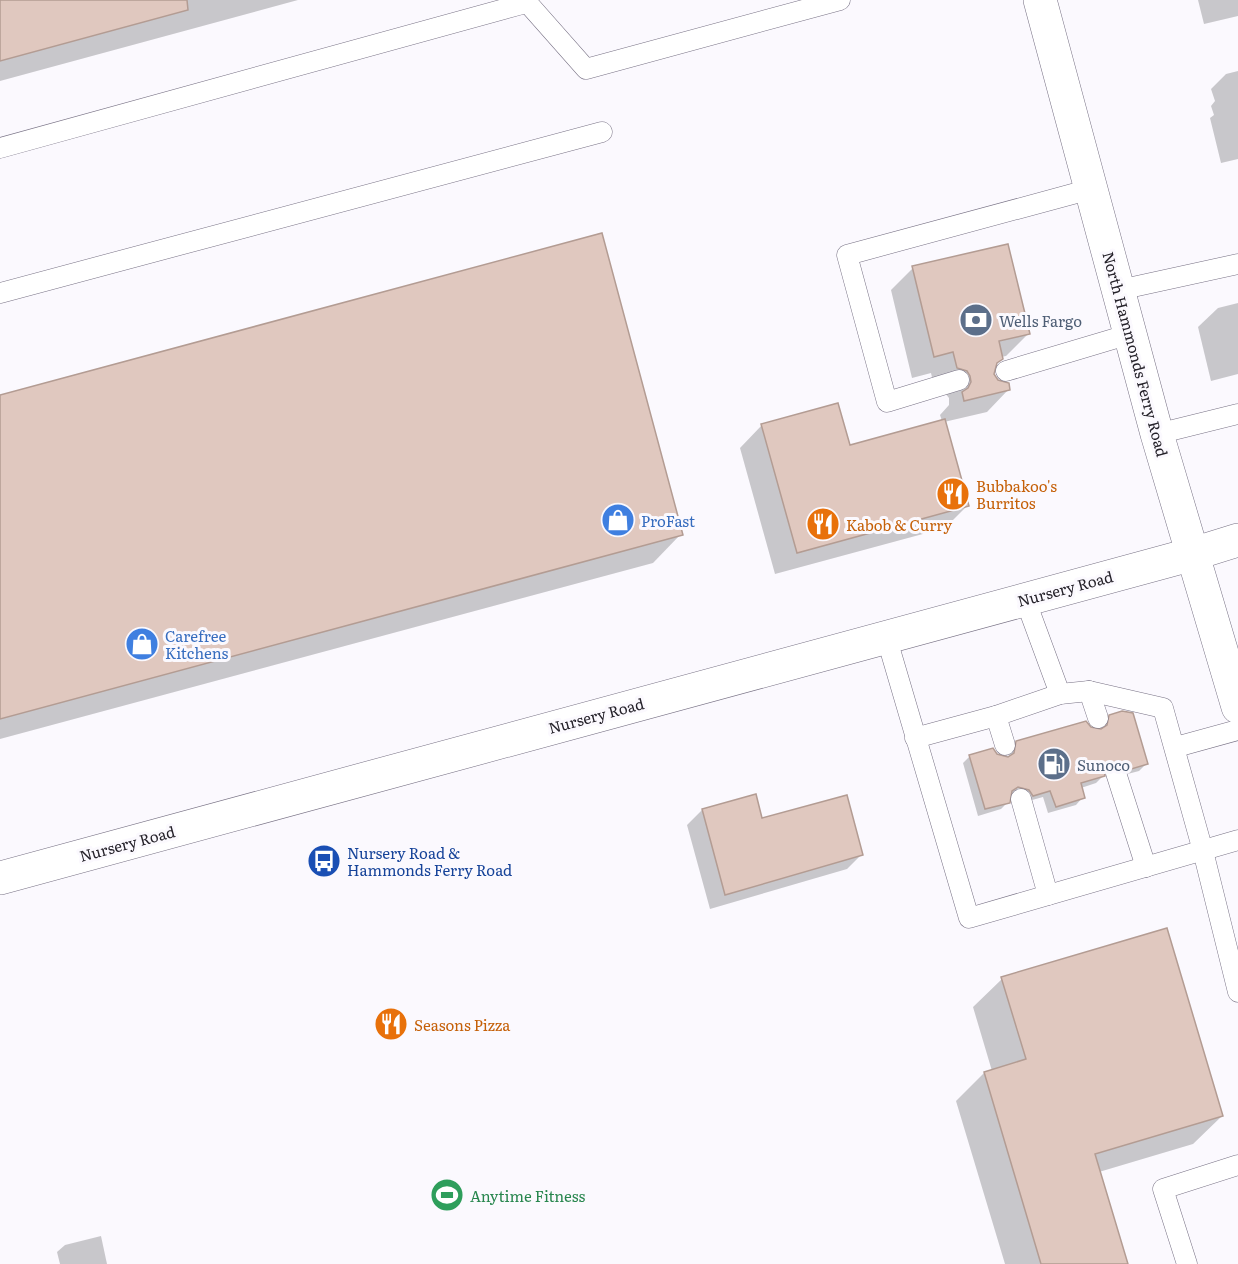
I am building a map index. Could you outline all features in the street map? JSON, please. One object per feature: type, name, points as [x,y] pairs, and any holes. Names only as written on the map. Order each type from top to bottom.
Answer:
[{"type":"main road","name":"North Hammonds Ferry Road","points":[[1040,0],[1157,434],[1238,707]]},
{"type":"main road","name":"Nursery Road","points":[[0,878],[1238,540]]},
{"type":"lane","points":[[0,148],[526,1],[586,69],[840,0]]},
{"type":"lane","points":[[0,293],[602,132]]},
{"type":"lane","points":[[959,380],[887,402],[847,255],[1091,189]]},
{"type":"lane","points":[[1119,290],[1238,264]]},
{"type":"lane","points":[[1006,371],[1130,334]]},
{"type":"lane","points":[[1157,434],[1238,414]]},
{"type":"lane","points":[[1025,599],[1060,694]]},
{"type":"lane","points":[[886,636],[969,918],[1238,840]]},
{"type":"lane","points":[[915,738],[996,716],[1060,694],[1089,691],[1163,708],[1176,747],[1235,969],[1238,992]]},
{"type":"lane","points":[[1089,691],[1098,718]]},
{"type":"lane","points":[[996,716],[1005,745]]},
{"type":"lane","points":[[1176,747],[1238,730]]},
{"type":"lane","points":[[1116,773],[1146,867]]},
{"type":"lane","points":[[1021,799],[1048,895]]},
{"type":"lane","points":[[1187,1264],[1163,1189],[1238,1165]]},
{"type":"building","points":[[0,0],[187,0],[188,10],[0,61]]},
{"type":"building","points":[[602,233],[683,535],[0,719],[0,395]]},
{"type":"building","name":"Wells Fargo","points":[[1008,244],[1030,334],[999,341],[1003,359],[997,363],[994,374],[998,380],[1009,383],[1010,390],[964,401],[962,392],[971,382],[970,376],[967,371],[957,368],[953,352],[934,357],[912,266]]},
{"type":"building","points":[[838,403],[850,445],[945,419],[969,506],[797,553],[761,424]]},
{"type":"building","points":[[1122,711],[1133,713],[1148,764],[1128,770],[1119,761],[1112,762],[1104,770],[1105,776],[1081,783],[1085,798],[1056,807],[1050,791],[1033,796],[1029,790],[1018,787],[1012,791],[1010,803],[985,809],[969,755],[993,748],[997,754],[1008,757],[1014,753],[1016,741],[1086,721],[1091,727],[1101,729],[1107,725],[1109,715]]},
{"type":"building","points":[[756,794],[762,818],[847,795],[863,855],[725,895],[702,809]]},
{"type":"building","points":[[1167,928],[1223,1116],[1095,1154],[1128,1264],[1041,1264],[984,1072],[1026,1059],[1001,977]]},
{"type":"place","name":"Wells Fargo","points":[[976,320]]},
{"type":"place","name":"Bubbakoo's Burritos","points":[[953,494]]},
{"type":"place","name":"ProFast","points":[[618,520]]},
{"type":"place","name":"Kabob & Curry","points":[[823,524]]},
{"type":"place","name":"Carefree Kitchens","points":[[142,644]]},
{"type":"place","name":"Sunoco","points":[[1054,764]]},
{"type":"place","name":"Nursery Road & Hammonds Ferry Road","points":[[324,861]]},
{"type":"place","name":"Seasons Pizza","points":[[391,1024]]},
{"type":"place","name":"Anytime Fitness","points":[[447,1195]]}]
